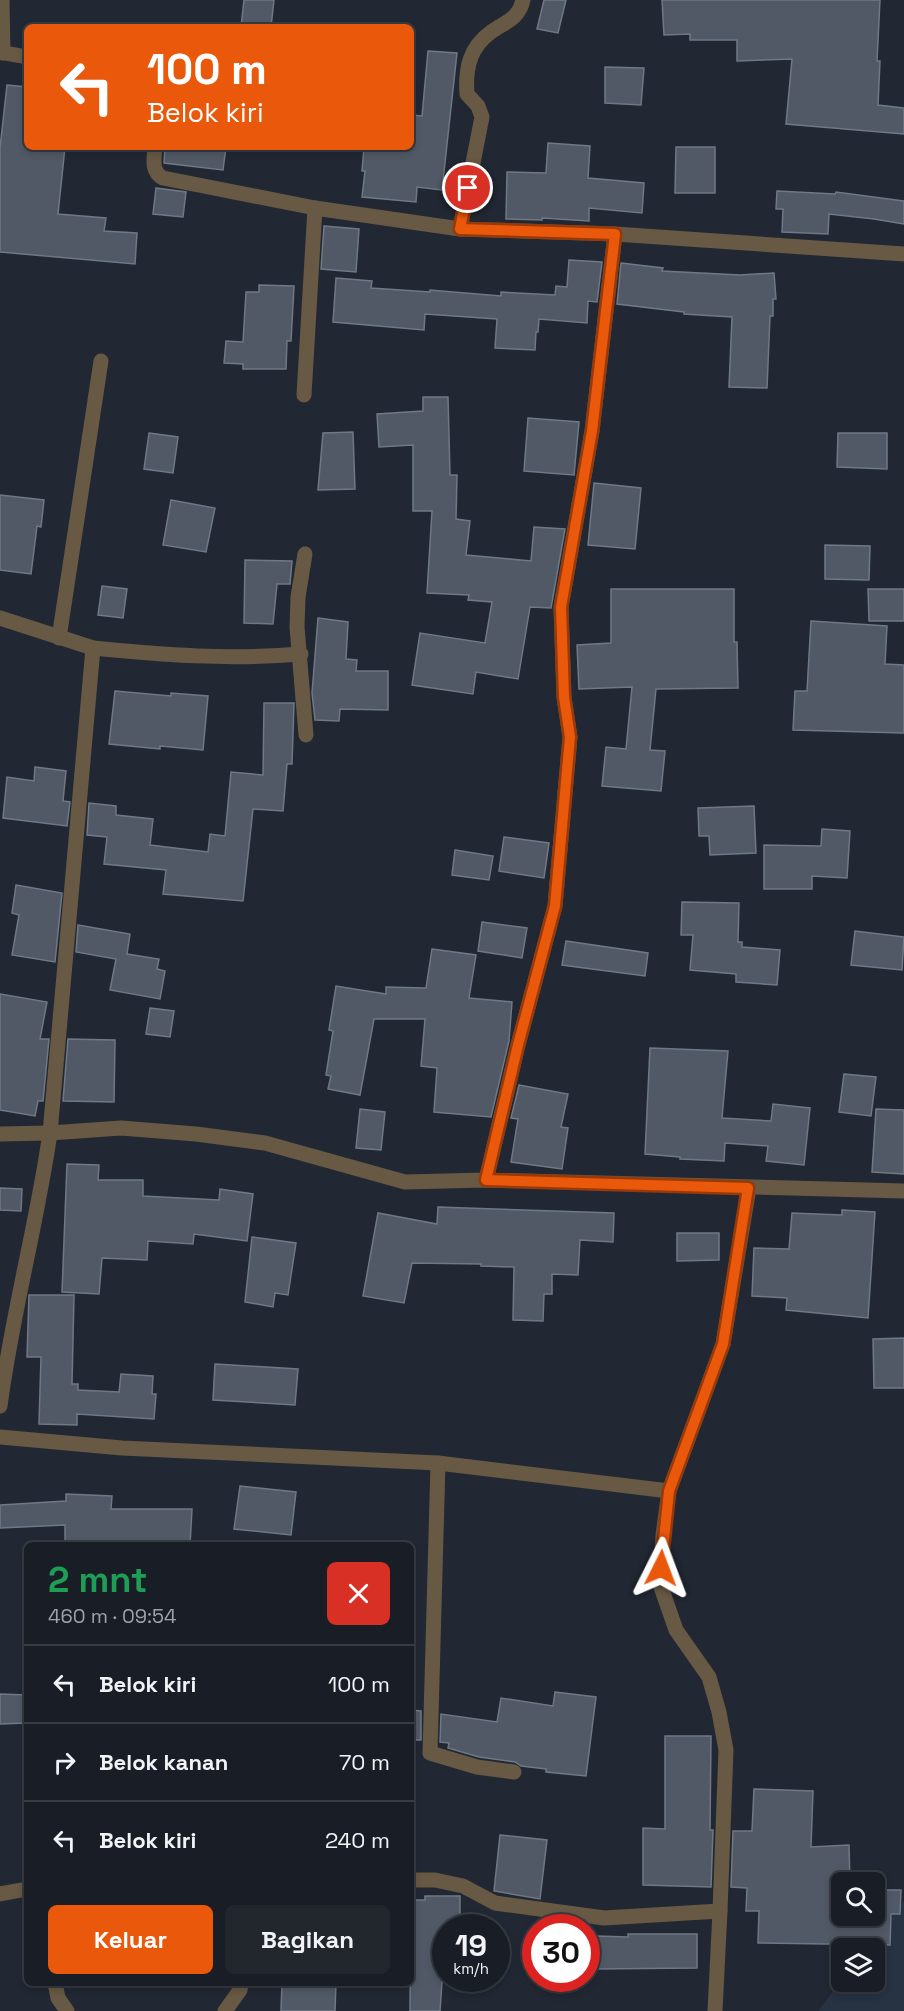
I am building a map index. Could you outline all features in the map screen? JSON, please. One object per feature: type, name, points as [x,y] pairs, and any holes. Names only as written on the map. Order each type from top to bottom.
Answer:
[{"type":"street","points":[[2,0],[2,52],[24,56]]},
{"type":"street","points":[[460,229],[482,117],[478,106],[467,94],[468,63],[476,46],[491,32],[513,19],[523,0]]},
{"type":"street","points":[[155,150],[155,169],[157,174],[164,178],[315,208],[460,229],[615,234],[904,254]]},
{"type":"street","points":[[304,395],[315,208]]},
{"type":"street","points":[[486,1180],[518,1045],[555,906],[570,737],[564,697],[561,607],[592,431],[615,234]]},
{"type":"street","points":[[59,638],[101,361]]},
{"type":"street","points":[[305,554],[298,597],[297,627],[306,735]]},
{"type":"street","points":[[0,618],[93,648],[171,656],[261,657],[301,654]]},
{"type":"street","points":[[0,1406],[5,1366],[42,1192],[51,1133],[93,648]]},
{"type":"street","points":[[0,1134],[121,1128],[196,1134],[265,1143],[405,1182],[486,1180],[904,1191]]},
{"type":"street","points":[[715,2011],[726,1750],[719,1712],[709,1677],[676,1630],[660,1584],[669,1491],[723,1344],[748,1188]]},
{"type":"street","points":[[0,1437],[122,1448],[438,1463],[669,1491]]},
{"type":"street","points":[[438,1463],[430,1753],[477,1767],[514,1772]]},
{"type":"street","points":[[414,1880],[435,1880],[463,1886],[495,1903],[604,1917],[720,1911]]},
{"type":"street","points":[[0,1894],[24,1890]]},
{"type":"street","points":[[56,1986],[58,1998],[67,2011]]},
{"type":"street","points":[[225,2011],[241,1986]]},
{"type":"shaded area","points":[[904,1901],[904,2011],[818,2011],[833,1992],[885,1992],[885,1938],[875,1938]]},
{"type":"building","points":[[244,0],[274,0],[271,24],[241,24]]},
{"type":"building","points":[[544,0],[566,0],[558,33],[537,29]]},
{"type":"building","points":[[662,0],[880,0],[877,61],[880,61],[878,105],[904,108],[904,134],[786,124],[792,59],[737,61],[737,40],[690,40],[690,34],[664,35]]},
{"type":"building","points":[[428,51],[457,53],[442,190],[417,187],[416,202],[362,197],[365,171],[362,171],[364,150],[414,150],[414,115],[422,116]]},
{"type":"building","points":[[605,67],[644,68],[641,105],[605,103]]},
{"type":"building","points":[[7,85],[24,87],[24,150],[65,150],[58,214],[106,218],[104,231],[137,233],[135,264],[0,252],[0,148]]},
{"type":"building","points":[[548,143],[590,146],[588,178],[644,183],[642,213],[589,208],[589,221],[542,218],[542,220],[506,219],[507,172],[546,173]]},
{"type":"building","points":[[676,147],[715,147],[715,193],[675,193]]},
{"type":"building","points":[[165,150],[226,150],[223,170],[164,163]]},
{"type":"building","points":[[156,188],[186,192],[183,217],[153,214]]},
{"type":"building","points":[[777,191],[835,194],[836,192],[904,201],[904,224],[829,214],[828,234],[782,232],[783,209],[776,209]]},
{"type":"building","points":[[324,226],[359,229],[356,272],[321,269]]},
{"type":"building","points":[[569,260],[602,262],[597,302],[588,301],[587,323],[539,319],[535,350],[495,348],[497,319],[425,314],[424,330],[333,322],[336,278],[372,281],[371,288],[501,296],[501,292],[555,295],[556,286],[567,287]]},
{"type":"building","points":[[621,263],[663,268],[662,271],[740,275],[774,273],[776,299],[773,299],[773,316],[770,316],[767,388],[729,387],[732,317],[684,314],[684,312],[617,304]]},
{"type":"building","points":[[259,285],[294,286],[291,341],[287,341],[286,369],[243,369],[243,364],[224,363],[226,341],[243,342],[246,292],[259,292]]},
{"type":"building","points":[[423,397],[448,397],[450,475],[457,475],[456,519],[470,521],[466,555],[531,561],[534,527],[565,529],[551,608],[530,607],[518,679],[476,672],[473,694],[412,685],[420,633],[485,643],[492,602],[468,600],[469,595],[427,593],[432,511],[413,511],[413,445],[379,447],[377,414],[423,411]]},
{"type":"building","points":[[528,418],[579,422],[574,475],[524,471]]},
{"type":"building","points":[[353,432],[355,489],[318,490],[323,433]]},
{"type":"building","points":[[149,433],[178,437],[173,473],[144,469]]},
{"type":"building","points":[[838,433],[887,433],[887,469],[837,467]]},
{"type":"building","points":[[594,483],[641,488],[635,549],[588,545]]},
{"type":"building","points":[[0,495],[44,500],[41,527],[37,526],[31,574],[0,570]]},
{"type":"building","points":[[171,500],[215,508],[206,552],[163,545]]},
{"type":"building","points":[[825,545],[870,546],[869,580],[825,579]]},
{"type":"building","points":[[245,560],[292,561],[290,584],[277,584],[273,624],[244,623]]},
{"type":"building","points":[[102,586],[127,589],[123,618],[98,615]]},
{"type":"building","points":[[611,589],[734,589],[734,642],[737,642],[738,688],[656,689],[650,750],[665,751],[661,791],[602,786],[606,747],[626,749],[632,687],[579,689],[577,645],[611,643]]},
{"type":"building","points":[[868,589],[904,589],[904,621],[869,621]]},
{"type":"building","points":[[318,618],[348,622],[346,659],[357,660],[356,671],[388,671],[388,710],[340,709],[339,721],[315,720],[312,693]]},
{"type":"building","points":[[811,621],[887,626],[885,664],[904,665],[904,733],[793,730],[795,691],[807,691]]},
{"type":"building","points":[[115,691],[171,696],[171,693],[208,696],[203,750],[109,744]]},
{"type":"building","points":[[264,703],[294,703],[292,764],[287,764],[283,811],[253,809],[243,901],[163,894],[166,870],[104,864],[107,837],[87,835],[89,803],[116,806],[116,815],[153,819],[150,845],[208,852],[210,834],[225,836],[231,772],[263,775]]},
{"type":"building","points":[[35,767],[66,771],[63,801],[70,802],[67,826],[3,818],[7,777],[34,781]]},
{"type":"building","points":[[754,806],[756,853],[710,855],[709,836],[699,836],[698,808]]},
{"type":"building","points":[[822,829],[850,831],[847,878],[812,876],[812,889],[764,889],[764,845],[821,846]]},
{"type":"building","points":[[504,837],[549,843],[544,878],[499,871]]},
{"type":"building","points":[[455,850],[493,856],[489,880],[452,875]]},
{"type":"building","points":[[16,885],[62,893],[55,962],[12,955],[19,915],[12,913]]},
{"type":"building","points":[[682,902],[739,903],[738,942],[742,942],[742,947],[780,950],[777,985],[736,982],[736,974],[690,970],[693,935],[681,935]]},
{"type":"building","points":[[482,922],[527,928],[522,958],[478,951]]},
{"type":"building","points":[[78,925],[130,934],[127,954],[159,959],[157,969],[165,971],[160,999],[110,990],[116,959],[76,952]]},
{"type":"building","points":[[855,931],[904,937],[902,970],[851,965]]},
{"type":"building","points":[[566,941],[648,953],[645,976],[562,965]]},
{"type":"building","points":[[432,949],[476,955],[469,998],[512,1002],[509,1041],[491,1117],[434,1112],[437,1068],[421,1066],[425,1019],[374,1019],[360,1095],[328,1089],[331,1076],[326,1075],[333,1031],[329,1030],[336,986],[386,994],[386,987],[426,988]]},
{"type":"building","points":[[0,994],[47,1002],[40,1039],[49,1039],[43,1101],[38,1101],[35,1116],[0,1110]]},
{"type":"building","points":[[150,1008],[174,1011],[170,1037],[146,1034]]},
{"type":"building","points":[[68,1039],[115,1040],[114,1102],[63,1101]]},
{"type":"building","points":[[650,1048],[728,1051],[722,1118],[771,1121],[773,1104],[810,1108],[804,1165],[766,1161],[768,1146],[725,1143],[724,1161],[680,1159],[680,1157],[645,1154]]},
{"type":"building","points":[[844,1074],[876,1077],[871,1116],[839,1112]]},
{"type":"building","points":[[519,1085],[568,1094],[561,1127],[568,1128],[562,1169],[511,1162],[518,1119],[511,1118]]},
{"type":"building","points":[[360,1109],[385,1112],[381,1150],[356,1148]]},
{"type":"building","points":[[876,1109],[904,1110],[904,1174],[872,1172]]},
{"type":"building","points":[[67,1164],[99,1165],[98,1180],[143,1180],[143,1196],[219,1200],[220,1189],[253,1194],[247,1241],[194,1234],[193,1244],[148,1241],[147,1260],[102,1258],[99,1294],[62,1292]]},
{"type":"building","points":[[0,1188],[22,1189],[21,1211],[0,1210]]},
{"type":"building","points":[[438,1207],[614,1213],[613,1242],[580,1240],[578,1275],[552,1274],[552,1294],[544,1294],[543,1321],[513,1320],[514,1267],[412,1263],[404,1303],[363,1296],[378,1213],[437,1224]]},
{"type":"building","points":[[842,1210],[875,1212],[868,1318],[786,1310],[787,1298],[752,1296],[754,1248],[789,1249],[792,1213],[842,1215]]},
{"type":"building","points":[[677,1233],[719,1233],[719,1260],[677,1261]]},
{"type":"building","points":[[252,1237],[296,1243],[288,1295],[275,1293],[273,1307],[245,1302]]},
{"type":"building","points":[[29,1295],[74,1295],[72,1384],[78,1384],[78,1390],[119,1392],[121,1374],[153,1376],[152,1394],[156,1394],[154,1419],[77,1414],[77,1425],[39,1424],[41,1357],[27,1357]]},
{"type":"building","points":[[904,1338],[904,1388],[874,1388],[873,1339]]},
{"type":"building","points":[[215,1364],[298,1369],[295,1405],[213,1400]]},
{"type":"building","points":[[240,1486],[296,1492],[291,1535],[234,1529]]},
{"type":"building","points":[[66,1494],[112,1496],[111,1509],[192,1509],[190,1542],[65,1542],[65,1525],[0,1528],[0,1505],[66,1501]]},
{"type":"building","points":[[555,1692],[596,1697],[586,1776],[546,1772],[546,1769],[521,1766],[515,1762],[479,1757],[448,1748],[449,1743],[440,1742],[441,1714],[497,1722],[501,1698],[553,1706]]},
{"type":"building","points":[[0,1694],[24,1695],[24,1723],[0,1724]]},
{"type":"building","points":[[414,1710],[421,1711],[421,1740],[414,1740]]},
{"type":"building","points":[[665,1736],[711,1736],[710,1830],[713,1830],[711,1887],[643,1885],[643,1828],[665,1829]]},
{"type":"building","points":[[754,1789],[813,1791],[811,1847],[849,1845],[850,1872],[831,1872],[831,1926],[885,1926],[885,1890],[901,1890],[900,1914],[891,1914],[890,1945],[885,1945],[885,1938],[831,1938],[831,1944],[758,1943],[759,1911],[746,1911],[747,1888],[731,1887],[733,1831],[752,1831]]},
{"type":"building","points":[[500,1835],[547,1840],[540,1899],[494,1891]]},
{"type":"building","points":[[425,1896],[460,1896],[460,1914],[432,1914],[432,1992],[441,1992],[440,2011],[410,2011],[410,1986],[414,1986],[414,1900],[425,1900]]},
{"type":"building","points":[[628,1934],[697,1934],[697,1968],[600,1969],[600,1936],[628,1937]]},
{"type":"building","points":[[282,1986],[336,1986],[335,2011],[281,2011]]},
{"type":"route","points":[[468,188],[460,229],[615,234],[592,431],[561,607],[564,697],[570,737],[555,906],[518,1045],[486,1180],[748,1188],[723,1344],[669,1491],[661,1568]]}]
